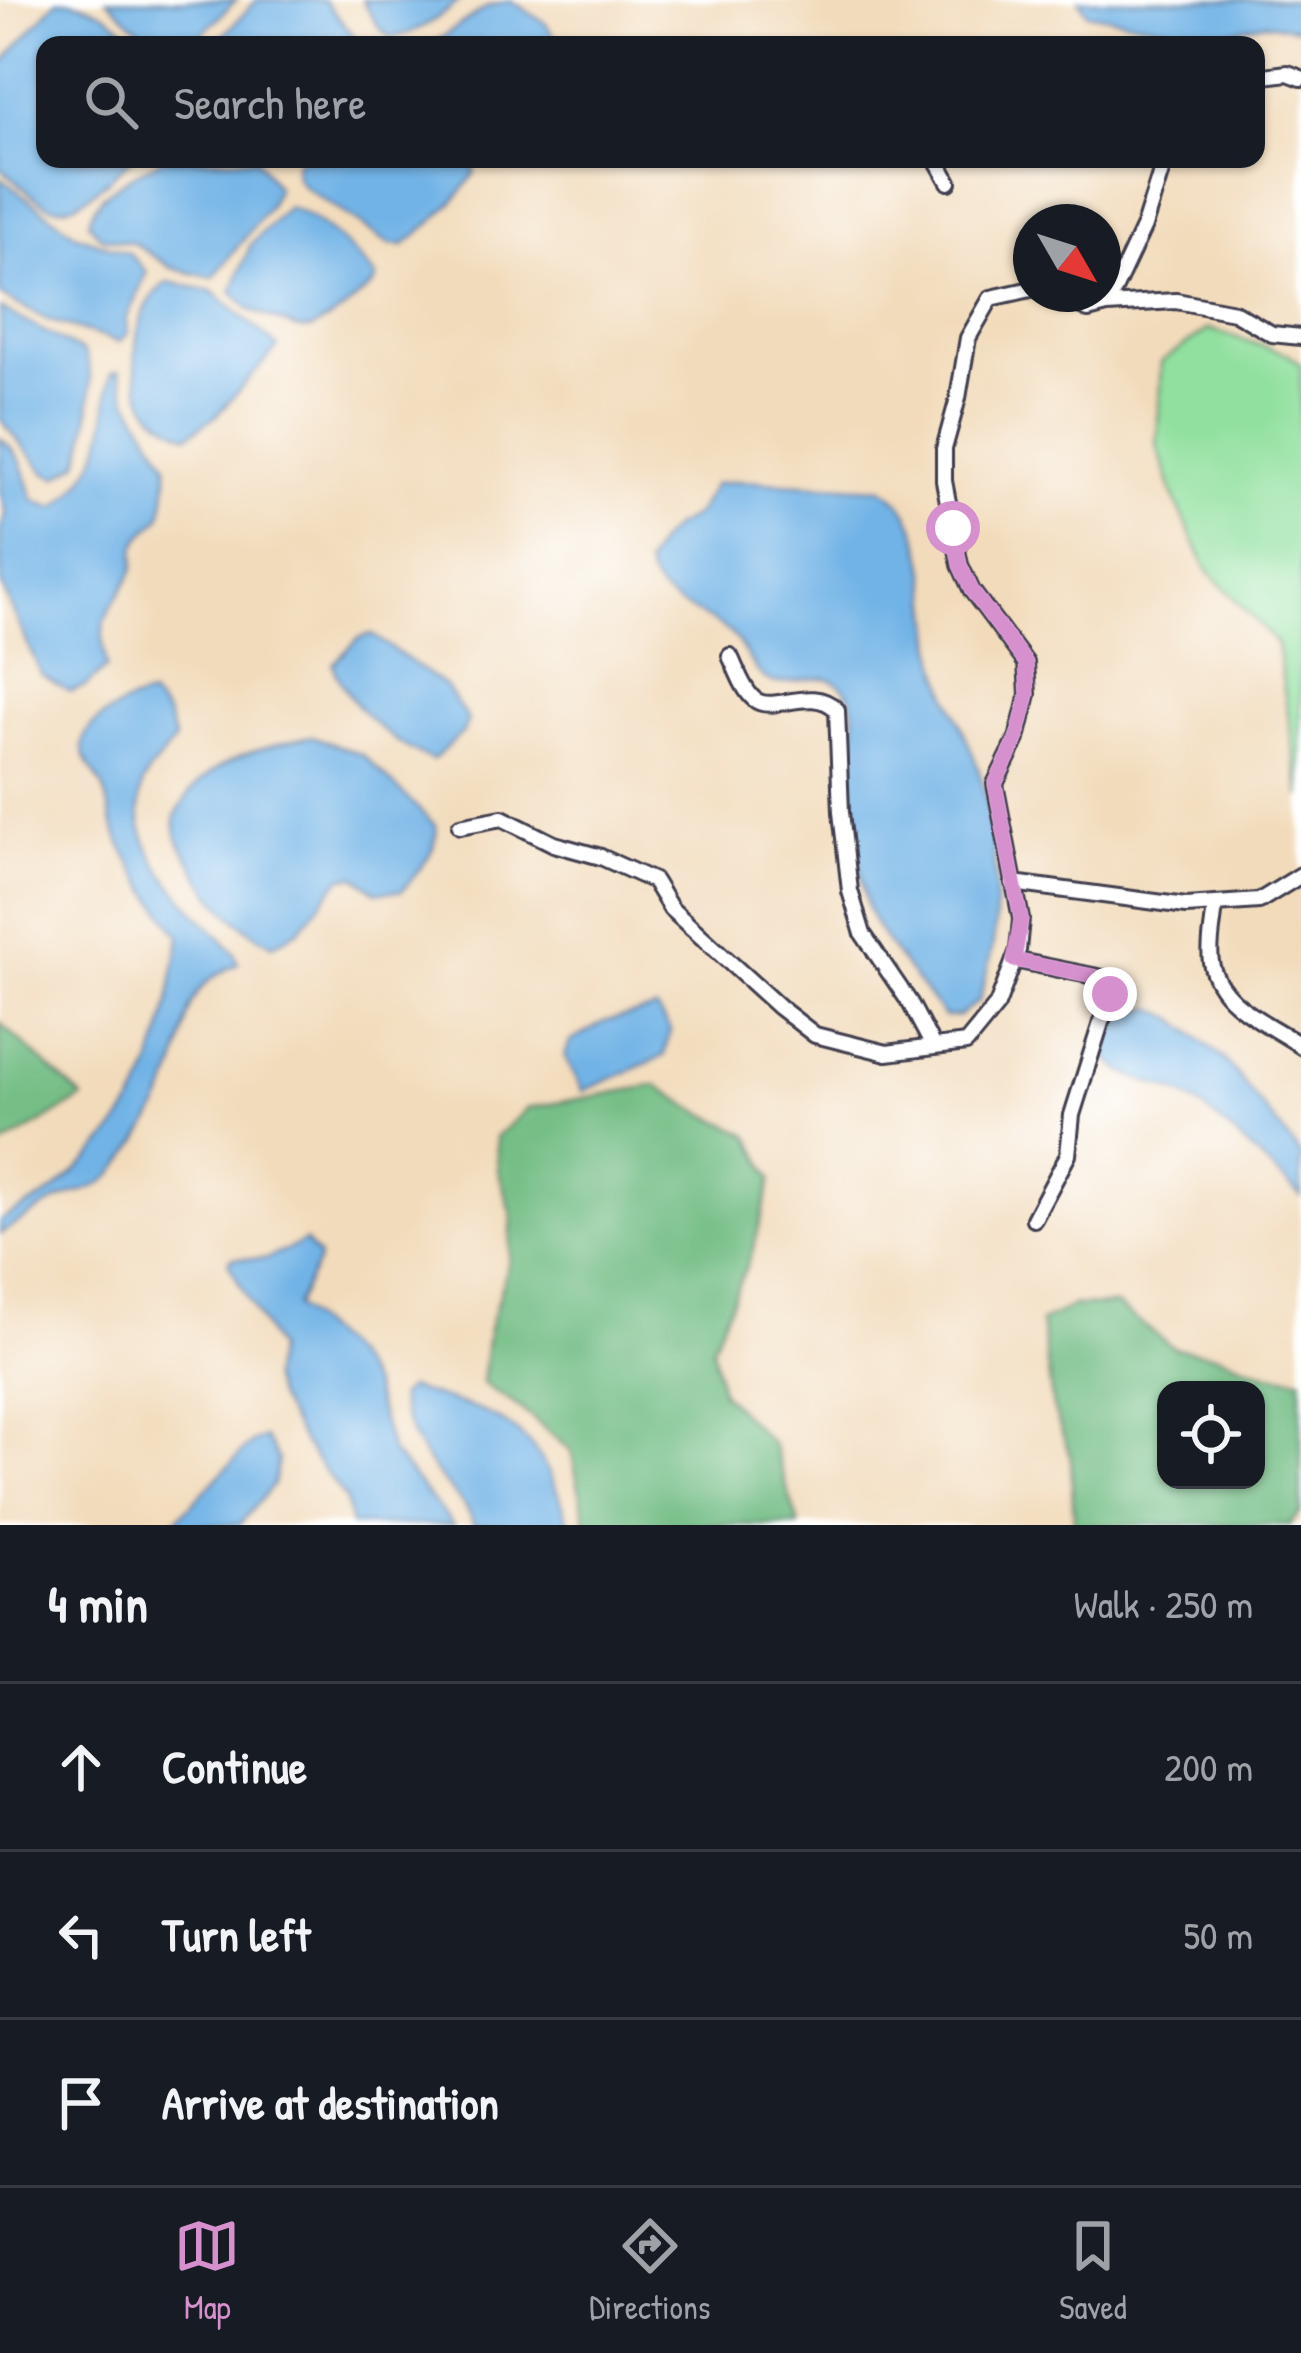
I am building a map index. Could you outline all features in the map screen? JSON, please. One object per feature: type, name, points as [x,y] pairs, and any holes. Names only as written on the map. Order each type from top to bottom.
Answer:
[{"type":"street","points":[[1265,76],[1288,73],[1301,79]]},
{"type":"street","points":[[941,168],[949,182]]},
{"type":"street","points":[[1121,276],[1162,168]]},
{"type":"street","points":[[460,826],[502,818],[554,844],[601,857],[654,881],[671,909],[815,1035],[887,1053],[967,1043],[998,1005],[1014,960],[1021,919],[995,784],[1017,739],[1028,694],[1026,663],[972,591],[960,565],[944,482],[944,449],[968,338],[991,298],[1013,293]]},
{"type":"street","points":[[1121,304],[1176,302],[1234,312],[1272,334],[1301,337]]},
{"type":"street","points":[[730,656],[753,699],[761,703],[814,698],[829,701],[837,710],[842,835],[850,891],[863,934],[933,1046]]},
{"type":"street","points":[[1013,883],[1186,906],[1259,901],[1301,875]]},
{"type":"street","points":[[1215,904],[1210,964],[1227,993],[1251,1016],[1301,1046]]},
{"type":"street","points":[[1014,960],[1108,979],[1110,994],[1072,1114],[1068,1156],[1034,1219]]},
{"type":"green space","points":[[1209,329],[1288,354],[1301,365],[1301,797],[1277,644],[1207,569],[1174,497],[1157,445],[1161,362]]},
{"type":"green space","points":[[0,1023],[83,1098],[0,1147]]},
{"type":"green space","points":[[657,1085],[749,1135],[772,1179],[753,1250],[712,1347],[721,1392],[773,1445],[799,1525],[587,1525],[571,1451],[482,1383],[488,1332],[509,1261],[512,1215],[498,1170],[496,1137],[528,1108]]},
{"type":"green space","points":[[1116,1305],[1174,1348],[1301,1378],[1301,1512],[1289,1525],[1074,1525],[1071,1458],[1053,1408],[1041,1322],[1073,1306]]},
{"type":"water","points":[[57,0],[82,4],[124,28],[133,36],[36,36],[36,168],[122,168],[82,200],[59,207],[42,202],[0,168],[0,66]]},
{"type":"water","points":[[107,0],[236,0],[200,36],[150,36]]},
{"type":"water","points":[[257,0],[324,0],[354,36],[223,36]]},
{"type":"water","points":[[362,0],[460,0],[436,19],[400,36],[389,36]]},
{"type":"water","points":[[511,0],[545,23],[554,36],[444,36],[489,6]]},
{"type":"water","points":[[1079,0],[1301,0],[1301,29],[1265,23],[1211,36],[1087,13]]},
{"type":"water","points":[[146,168],[263,168],[277,188],[268,208],[213,278],[172,268],[134,243],[101,237],[89,223],[99,202]]},
{"type":"water","points":[[295,168],[473,168],[475,172],[452,202],[404,245],[390,244],[296,177]]},
{"type":"water","points":[[0,178],[77,235],[129,253],[147,272],[126,320],[128,333],[119,342],[48,320],[0,295]]},
{"type":"water","points":[[288,207],[324,227],[376,277],[345,309],[312,329],[299,329],[250,310],[232,291],[251,244]]},
{"type":"water","points":[[168,282],[212,291],[278,347],[216,416],[188,435],[166,424],[148,407],[137,376],[140,322],[156,292]]},
{"type":"water","points":[[0,308],[83,352],[87,362],[90,406],[82,452],[79,463],[57,477],[45,472],[0,419]]},
{"type":"water","points":[[119,371],[127,398],[167,463],[165,499],[160,517],[138,542],[134,570],[106,616],[107,667],[86,686],[70,692],[41,674],[1,584],[0,531],[6,514],[0,492],[0,438],[19,460],[34,500],[54,508],[74,491],[95,458],[104,433],[110,379]]},
{"type":"water","points":[[714,484],[882,488],[911,519],[925,565],[937,658],[979,771],[994,853],[992,952],[980,1000],[959,1016],[944,1017],[869,911],[854,817],[855,726],[847,692],[824,678],[770,681],[729,632],[669,598],[651,578],[646,565],[658,543],[675,526],[696,515]]},
{"type":"water","points":[[371,634],[445,686],[468,720],[463,732],[433,760],[373,722],[340,679],[333,664],[359,638]]},
{"type":"water","points":[[150,696],[166,714],[175,740],[142,786],[143,834],[167,878],[234,952],[238,964],[218,974],[195,997],[167,1090],[114,1173],[0,1234],[0,1221],[57,1188],[113,1132],[147,1076],[158,1046],[180,936],[121,845],[104,790],[83,749],[86,735],[100,719]]},
{"type":"water","points":[[312,736],[363,755],[436,826],[436,835],[426,861],[402,891],[376,892],[356,876],[342,877],[299,930],[273,945],[238,921],[210,891],[180,843],[175,820],[195,787],[224,765],[258,750]]},
{"type":"water","points":[[1153,1008],[1176,1019],[1226,1061],[1301,1155],[1301,1196],[1202,1107],[1178,1092],[1123,1072],[1106,1055],[1111,1030],[1128,1010]]},
{"type":"water","points":[[656,1009],[670,1030],[664,1056],[583,1091],[565,1056],[570,1042],[604,1022]]},
{"type":"water","points":[[305,1241],[318,1256],[317,1263],[295,1306],[351,1355],[372,1386],[391,1451],[453,1525],[351,1525],[345,1498],[276,1397],[270,1378],[276,1349],[228,1263],[232,1258],[266,1259]]},
{"type":"water","points":[[408,1388],[470,1407],[513,1428],[544,1464],[570,1525],[473,1525],[409,1428],[399,1396]]},
{"type":"water","points":[[265,1438],[278,1459],[273,1485],[239,1525],[171,1525],[253,1441]]},
{"type":"route","points":[[953,528],[960,565],[972,591],[1026,663],[1028,694],[1017,739],[995,784],[1021,919],[1014,960],[1108,979],[1110,994]]}]
